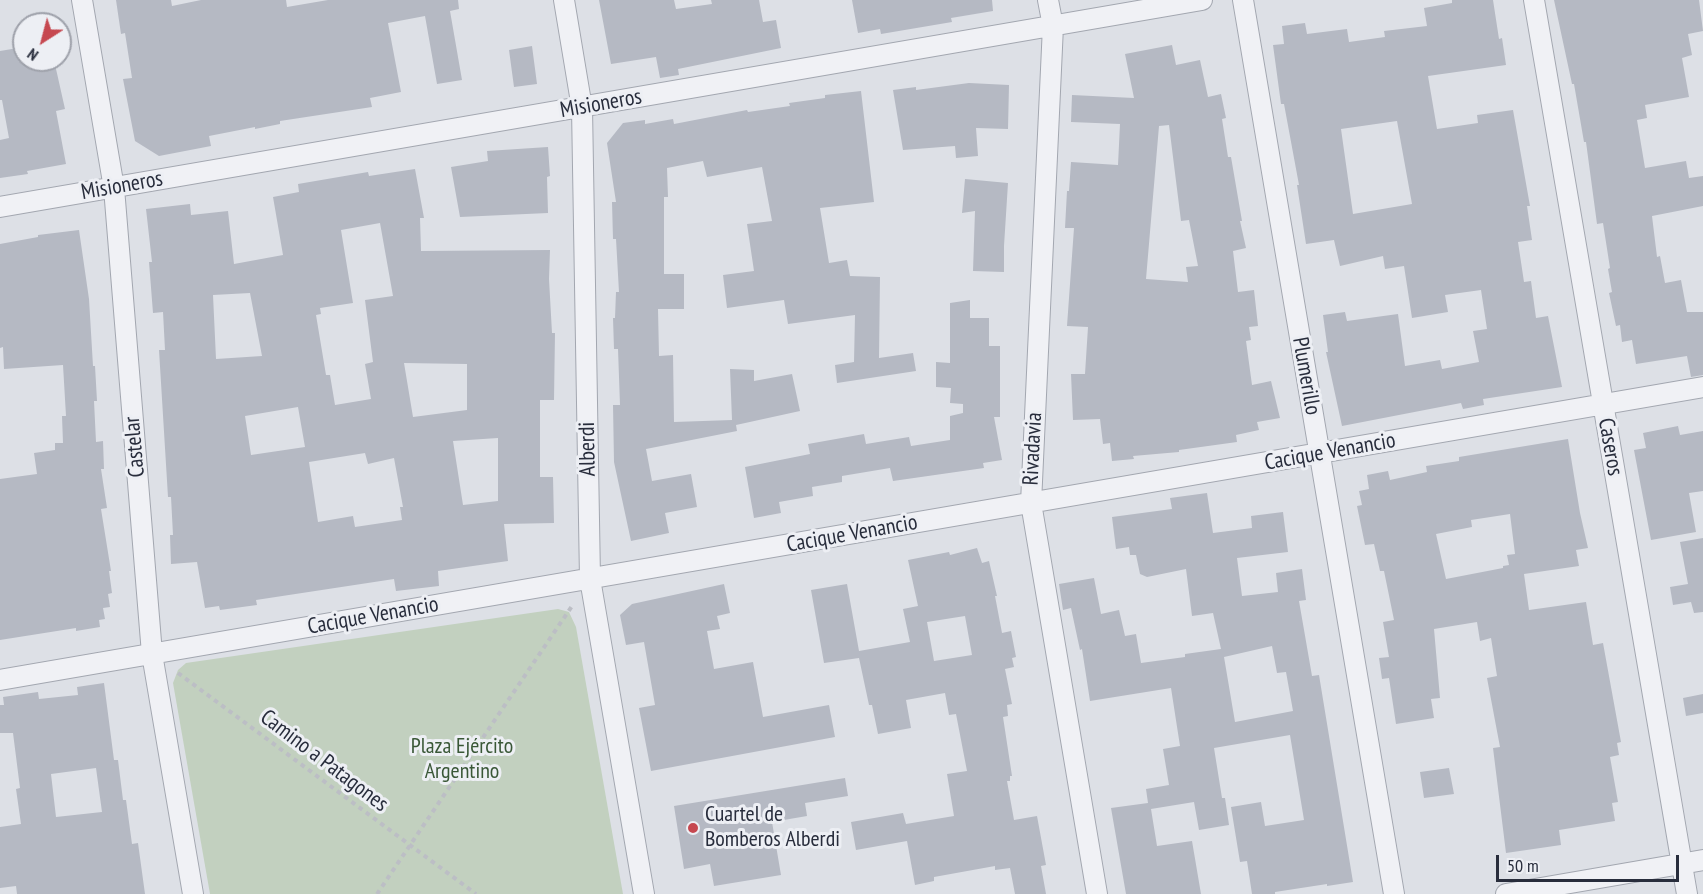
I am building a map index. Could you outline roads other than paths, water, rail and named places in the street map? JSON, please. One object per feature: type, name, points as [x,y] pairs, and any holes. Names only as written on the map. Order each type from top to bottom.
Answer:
[{"type":"street","name":"Castelar","points":[[82,0],[114,188],[152,654],[193,894]]},
{"type":"street","name":"Alberdi","points":[[564,0],[582,108],[590,579],[644,894]]},
{"type":"street","name":"Rivadavia","points":[[1048,0],[1053,26],[1030,503],[1097,894]]},
{"type":"street","name":"Misioneros","points":[[0,207],[1202,0]]},
{"type":"street","name":"Plumerillo","points":[[1243,0],[1394,894]]},
{"type":"street","name":"Caseros","points":[[1534,0],[1687,894]]},
{"type":"street","name":"Cacique Venancio","points":[[0,680],[1703,387]]},
{"type":"street","points":[[1506,894],[1703,860]]},
{"type":"place","name":"Cuartel de Bomberos Alberdi","points":[[693,828]]},
{"type":"park label","name":"Plaza Ejército Argentino","points":[[462,760]]}]
